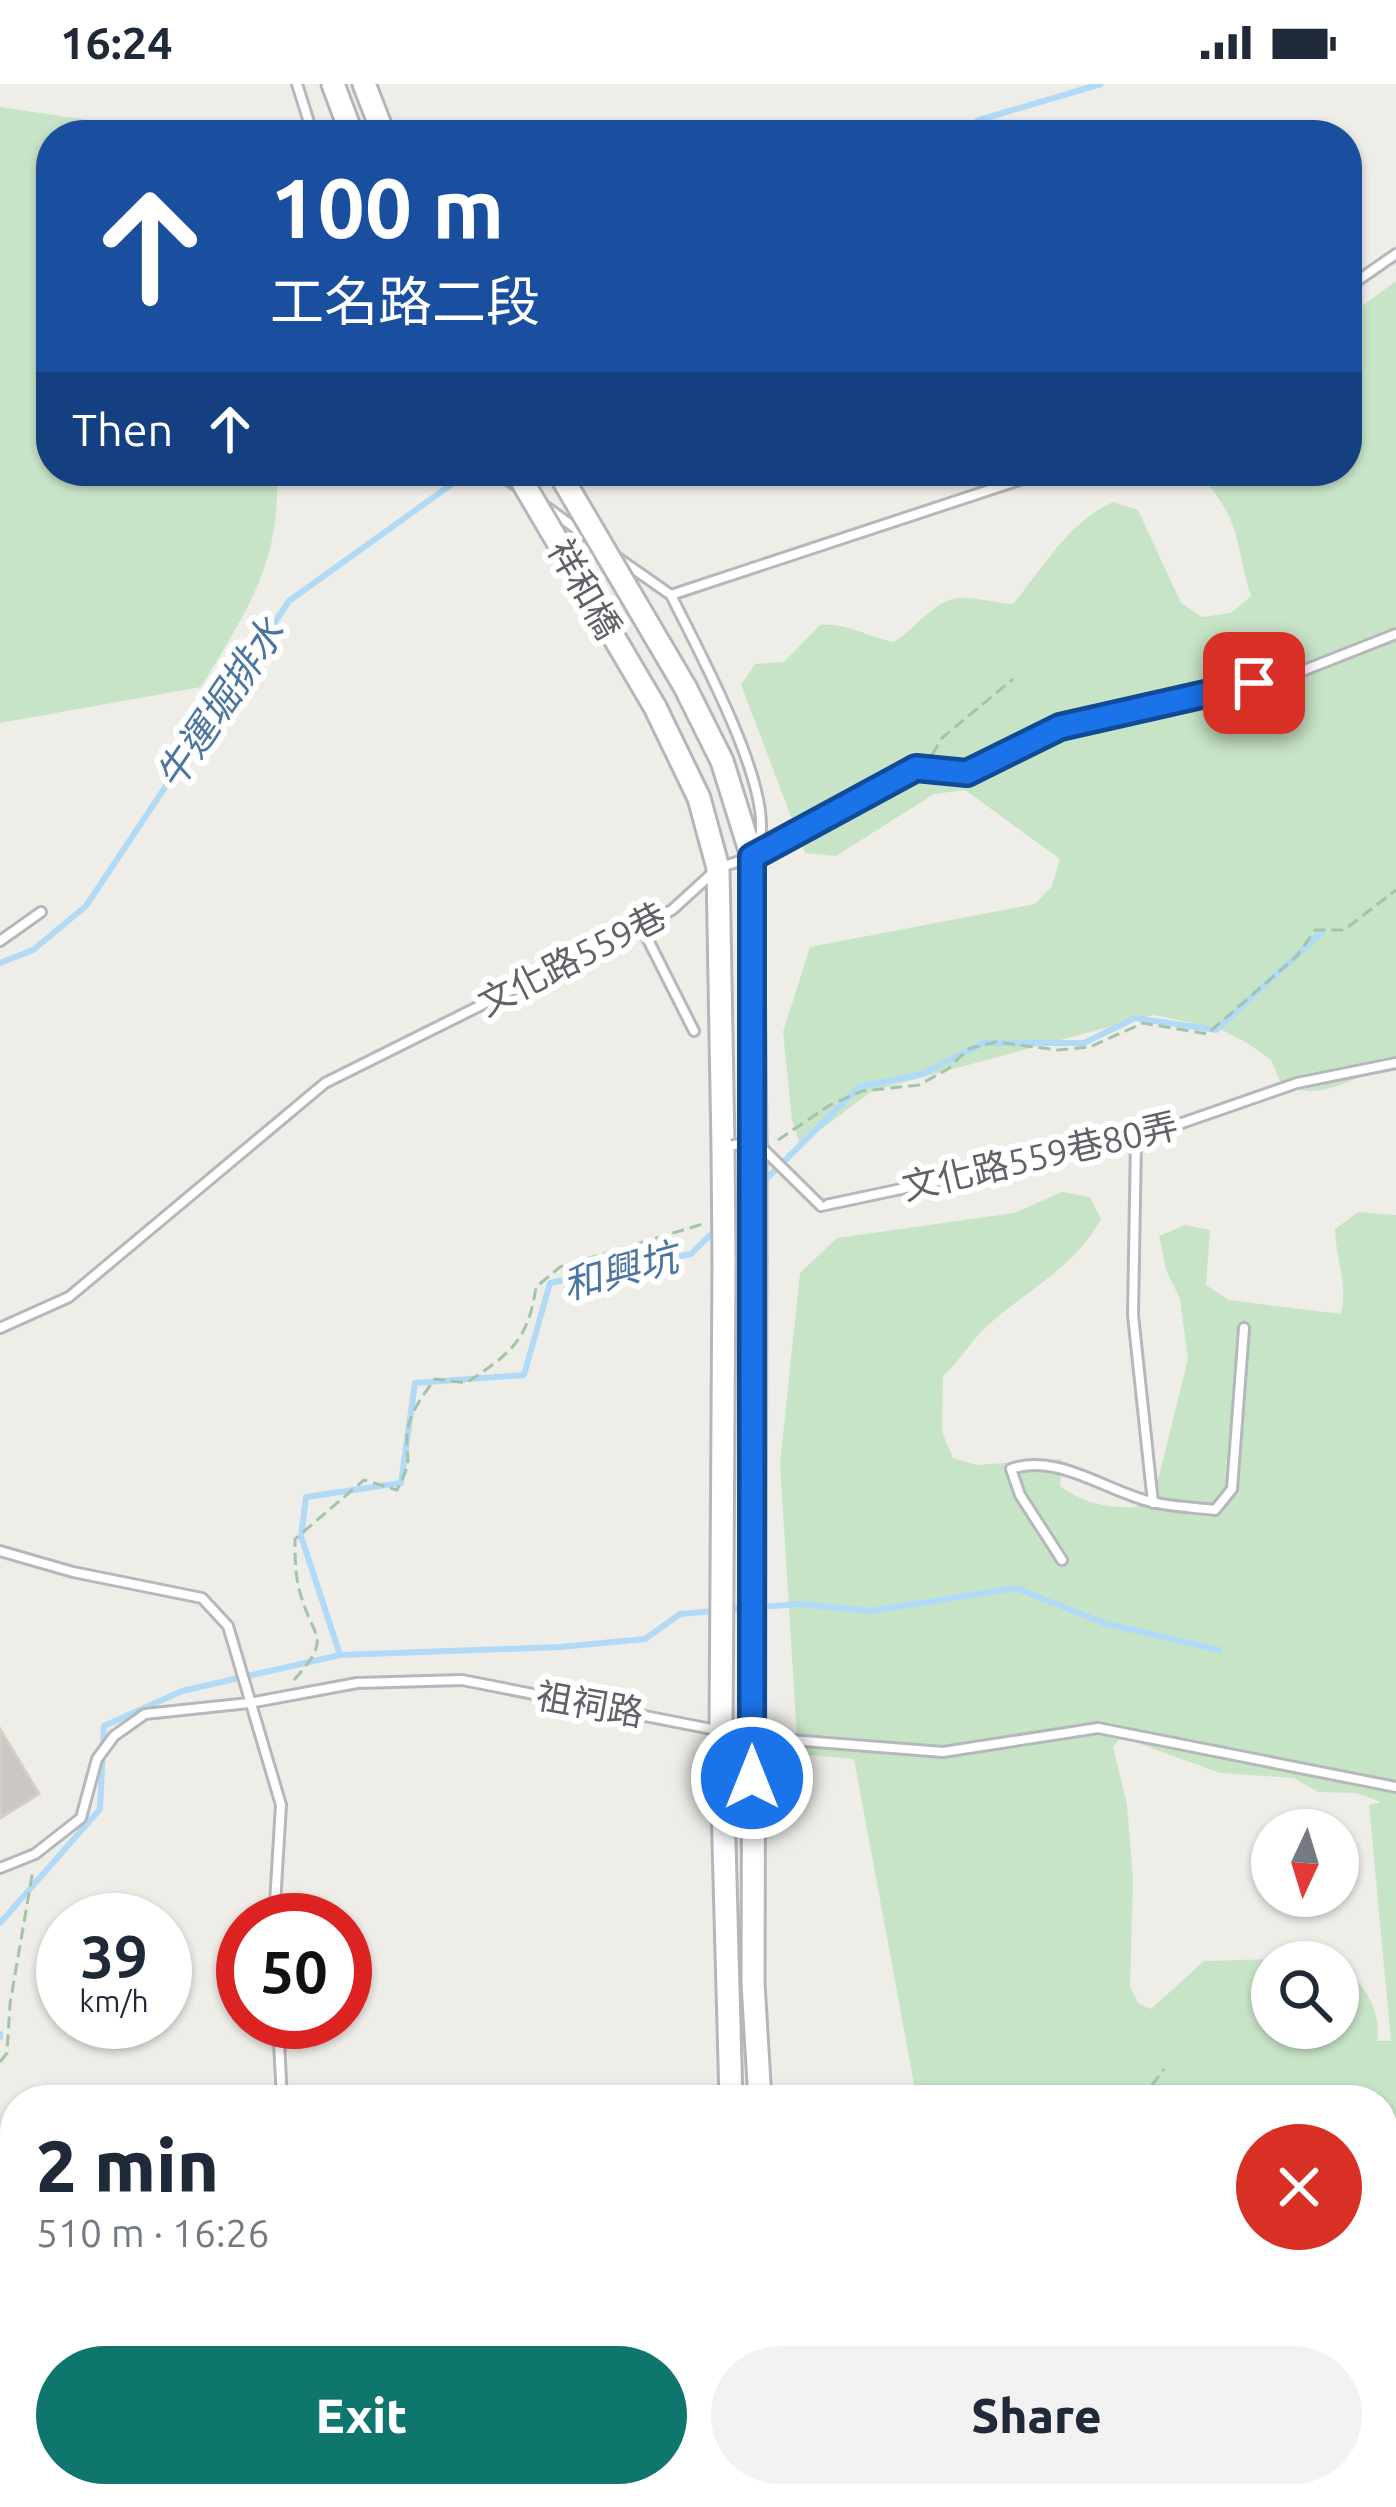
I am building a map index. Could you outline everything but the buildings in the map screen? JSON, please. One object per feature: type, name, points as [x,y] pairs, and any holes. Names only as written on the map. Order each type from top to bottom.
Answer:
[{"type":"main road","points":[[333,84],[346,120]]},
{"type":"main road","points":[[364,84],[378,120]]},
{"type":"main road","name":"祥和橋","points":[[525,486],[655,707],[699,798],[718,868],[724,1262],[721,1732],[731,2085]]},
{"type":"main road","name":"祥和橋","points":[[567,486],[685,687],[722,761],[752,857],[753,1983],[759,2085]]},
{"type":"lane","points":[[297,84],[308,120]]},
{"type":"lane","points":[[1362,278],[1396,254]]},
{"type":"lane","points":[[515,486],[671,596],[753,771],[762,838],[752,857]]},
{"type":"lane","points":[[671,596],[1002,486]]},
{"type":"lane","name":"文化路559巷","points":[[0,1328],[69,1297],[325,1083],[672,910],[718,868],[752,857],[916,768],[967,773],[1060,727],[1297,673],[1396,634]]},
{"type":"lane","points":[[0,941],[41,912]]},
{"type":"lane","points":[[641,926],[694,1031]]},
{"type":"lane","name":"文化路559巷80弄","points":[[755,1142],[821,1206],[1136,1139],[1297,1083],[1396,1063]]},
{"type":"lane","points":[[1136,1139],[1133,1315],[1153,1502]]},
{"type":"lane","points":[[723,1147],[755,1142]]},
{"type":"lane","points":[[1062,1560],[1020,1496],[1011,1468],[1030,1462],[1055,1465],[1097,1485],[1153,1502],[1215,1510],[1232,1490],[1244,1328]]},
{"type":"lane","points":[[0,1551],[73,1573],[202,1598],[228,1626],[281,1805],[276,1893]]},
{"type":"lane","name":"祖祠路","points":[[0,1868],[35,1854],[81,1818],[98,1759],[114,1736],[145,1714],[249,1703],[357,1683],[462,1680],[752,1737],[943,1752],[1098,1728],[1396,1787]]},
{"type":"lane","points":[[279,2049],[281,2085]]},
{"type":"path","points":[[924,769],[942,738],[1013,680]]},
{"type":"path","points":[[0,2062],[7,2053],[10,2004],[35,1854]]},
{"type":"path","points":[[1152,2085],[1164,2069]]},
{"type":"green space","points":[[0,107],[88,120],[36,120],[36,486],[277,486],[277,504],[258,585],[201,687],[0,723]]},
{"type":"green space","points":[[1396,281],[1396,1067],[1329,1089],[1300,1090],[1282,1086],[1271,1060],[1247,1043],[1217,1028],[1153,1015],[872,1091],[800,1145],[792,1120],[783,1032],[810,947],[1035,904],[1052,886],[1060,859],[965,790],[934,794],[836,856],[805,853],[741,685],[755,664],[784,662],[820,625],[894,642],[952,599],[1013,604],[1070,533],[1113,502],[1138,510],[1181,603],[1202,617],[1231,613],[1251,596],[1230,518],[1210,486],[1362,486],[1362,306]]},
{"type":"green space","points":[[1062,1192],[1090,1197],[1101,1219],[1090,1237],[986,1327],[943,1376],[942,1432],[953,1458],[977,1465],[1062,1459],[1060,1486],[1105,1506],[1136,1507],[1157,1484],[1188,1359],[1180,1299],[1166,1270],[1159,1236],[1185,1225],[1210,1230],[1206,1285],[1229,1300],[1341,1314],[1335,1229],[1358,1212],[1396,1215],[1396,2085],[914,2085],[854,1759],[798,1754],[780,1464],[800,1273],[837,1238],[1014,1213]],"holes":[[[1121,1737],[1220,1773],[1294,1778],[1318,1792],[1357,1793],[1381,1802],[1369,1805],[1391,2041],[1377,2041],[1377,2020],[1359,1984],[1359,2049],[1251,2049],[1251,1959],[1204,1961],[1151,2009],[1138,2003],[1130,1987],[1133,1880],[1127,1804],[1113,1747]]]},
{"type":"waterway","name":"牛運堀排水","points":[[979,120],[1101,84]]},
{"type":"waterway","name":"牛運堀排水","points":[[0,963],[33,950],[86,906],[289,601],[449,486]]},
{"type":"waterway","name":"和興坑","points":[[760,1185],[859,1087],[922,1074],[983,1043],[1084,1043],[1135,1018],[1216,1030],[1322,932]]},
{"type":"waterway","name":"和興坑","points":[[340,1655],[301,1536],[306,1497],[401,1483],[415,1383],[524,1375],[550,1283],[691,1254],[717,1228]]},
{"type":"waterway","points":[[761,1607],[799,1604],[871,1611],[1016,1588],[1104,1623],[1219,1650]]},
{"type":"waterway","name":"和興坑","points":[[0,1923],[100,1809],[104,1726],[182,1691],[340,1655],[645,1639],[680,1614],[748,1608]]},
{"type":"route","points":[[752,1778],[752,857],[916,768],[967,773],[1060,727],[1254,683]]}]
